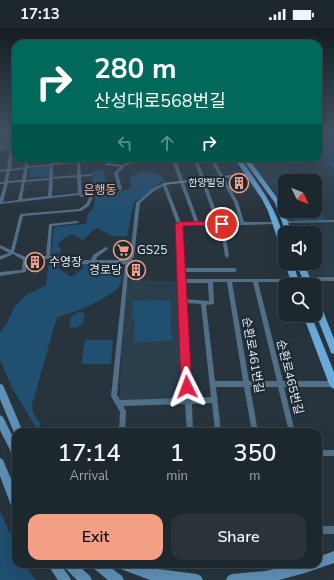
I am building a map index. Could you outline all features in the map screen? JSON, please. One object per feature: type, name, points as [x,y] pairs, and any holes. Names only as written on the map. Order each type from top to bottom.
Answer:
[{"type":"main road","points":[[240,162],[265,199],[278,230]]},
{"type":"main road","points":[[248,162],[275,199],[286,226]]},
{"type":"main road","points":[[164,184],[248,174]]},
{"type":"main road","points":[[322,319],[334,350]]},
{"type":"main road","points":[[309,322],[334,384]]},
{"type":"main road","points":[[0,388],[16,428]]},
{"type":"main road","points":[[0,420],[12,446]]},
{"type":"main road","points":[[0,463],[12,493]]},
{"type":"main road","points":[[5,475],[12,486]]},
{"type":"main road","points":[[56,568],[65,580]]},
{"type":"main road","points":[[73,568],[86,580]]},
{"type":"main road","points":[[102,568],[118,580]]},
{"type":"main road","points":[[133,568],[150,574],[198,580]]},
{"type":"main road","points":[[232,580],[264,578],[288,574],[306,568]]},
{"type":"street","points":[[11,158],[1,203],[80,194],[81,196],[92,195],[88,205],[80,210],[21,215],[12,253]]},
{"type":"street","points":[[20,201],[27,162]]},
{"type":"street","points":[[0,171],[65,162]]},
{"type":"street","points":[[78,162],[80,194]]},
{"type":"street","points":[[107,162],[107,164],[123,166]]},
{"type":"street","points":[[120,189],[116,175],[119,169],[131,162]]},
{"type":"street","points":[[174,162],[198,224]]},
{"type":"street","points":[[197,162],[221,224],[227,256]]},
{"type":"street","points":[[213,162],[236,202],[243,224]]},
{"type":"street","points":[[50,197],[52,164]]},
{"type":"street","points":[[0,183],[90,175]]},
{"type":"street","points":[[122,428],[123,411],[114,396],[127,262],[132,257],[138,203],[153,190],[164,184],[179,224],[190,428]]},
{"type":"street","points":[[285,222],[334,221]]},
{"type":"street","points":[[48,256],[50,224],[77,222]]},
{"type":"street","points":[[179,224],[276,224]]},
{"type":"street","points":[[0,246],[25,259],[48,256],[93,262],[127,262]]},
{"type":"street","points":[[93,262],[95,256],[106,248]]},
{"type":"street","points":[[0,258],[12,253]]},
{"type":"street","points":[[58,264],[64,258]]},
{"type":"street","points":[[0,274],[24,271],[25,259]]},
{"type":"street","name":"순환로461번길","points":[[182,270],[233,270],[231,281],[254,428]]},
{"type":"street","points":[[322,280],[334,279]]},
{"type":"street","points":[[182,281],[278,282]]},
{"type":"street","points":[[183,301],[212,303],[210,281]]},
{"type":"street","name":"순환로465번길","points":[[255,281],[291,428]]},
{"type":"street","points":[[203,302],[217,428]]},
{"type":"street","points":[[212,384],[334,384]]},
{"type":"street","points":[[119,403],[213,400]]},
{"type":"street","points":[[322,453],[334,453]]},
{"type":"street","points":[[322,530],[334,530]]},
{"type":"shaded area","points":[[322,158],[334,158],[334,170],[322,159]]},
{"type":"shaded area","points":[[322,159],[334,170],[334,220],[332,220],[334,223],[334,276],[308,277],[306,270],[322,270],[322,226],[288,223],[286,218],[322,218],[322,174],[278,174],[278,200],[274,191],[250,162],[322,162]]},
{"type":"shaded area","points":[[52,165],[51,175],[48,177],[29,177],[30,169]]},
{"type":"shaded area","points":[[103,170],[108,188],[117,191],[131,189],[130,178],[142,171],[158,173],[165,181],[159,183],[134,203],[127,236],[112,236],[98,228],[92,231],[83,240],[72,234],[59,243],[58,245],[61,249],[60,253],[51,254],[54,227],[86,224],[88,213],[92,210],[95,200],[91,171]]},
{"type":"shaded area","points":[[278,177],[278,187],[272,178]]},
{"type":"shaded area","points":[[322,214],[327,221],[294,220],[293,218],[322,218]]},
{"type":"shaded area","points":[[49,260],[60,260],[54,266],[71,277],[84,268],[80,264],[81,263],[120,265],[123,267],[121,283],[118,288],[103,299],[58,317],[56,320],[32,405],[33,413],[41,424],[36,428],[11,386],[0,359],[0,332],[7,323],[15,306],[25,296],[46,285]]},
{"type":"shaded area","points":[[126,280],[182,281],[187,401],[119,403]]},
{"type":"shaded area","points":[[170,300],[172,341],[134,342],[135,318],[132,318],[133,301]]},
{"type":"shaded area","points":[[78,312],[85,313],[83,324],[77,327],[69,328],[71,317]]},
{"type":"shaded area","points":[[85,340],[113,340],[111,364],[81,364]]},
{"type":"shaded area","points":[[0,511],[12,539],[12,568],[28,568],[35,580],[0,580]]},
{"type":"place","name":"한양빌딩","points":[[239,183]]},
{"type":"place","name":"GS25","points":[[123,250]]},
{"type":"place","name":"수영장","points":[[35,262]]},
{"type":"place","name":"경로당","points":[[136,270]]},
{"type":"district","name":"은행동","points":[[100,190]]},
{"type":"route","points":[[187,387],[179,224],[222,224]]}]
